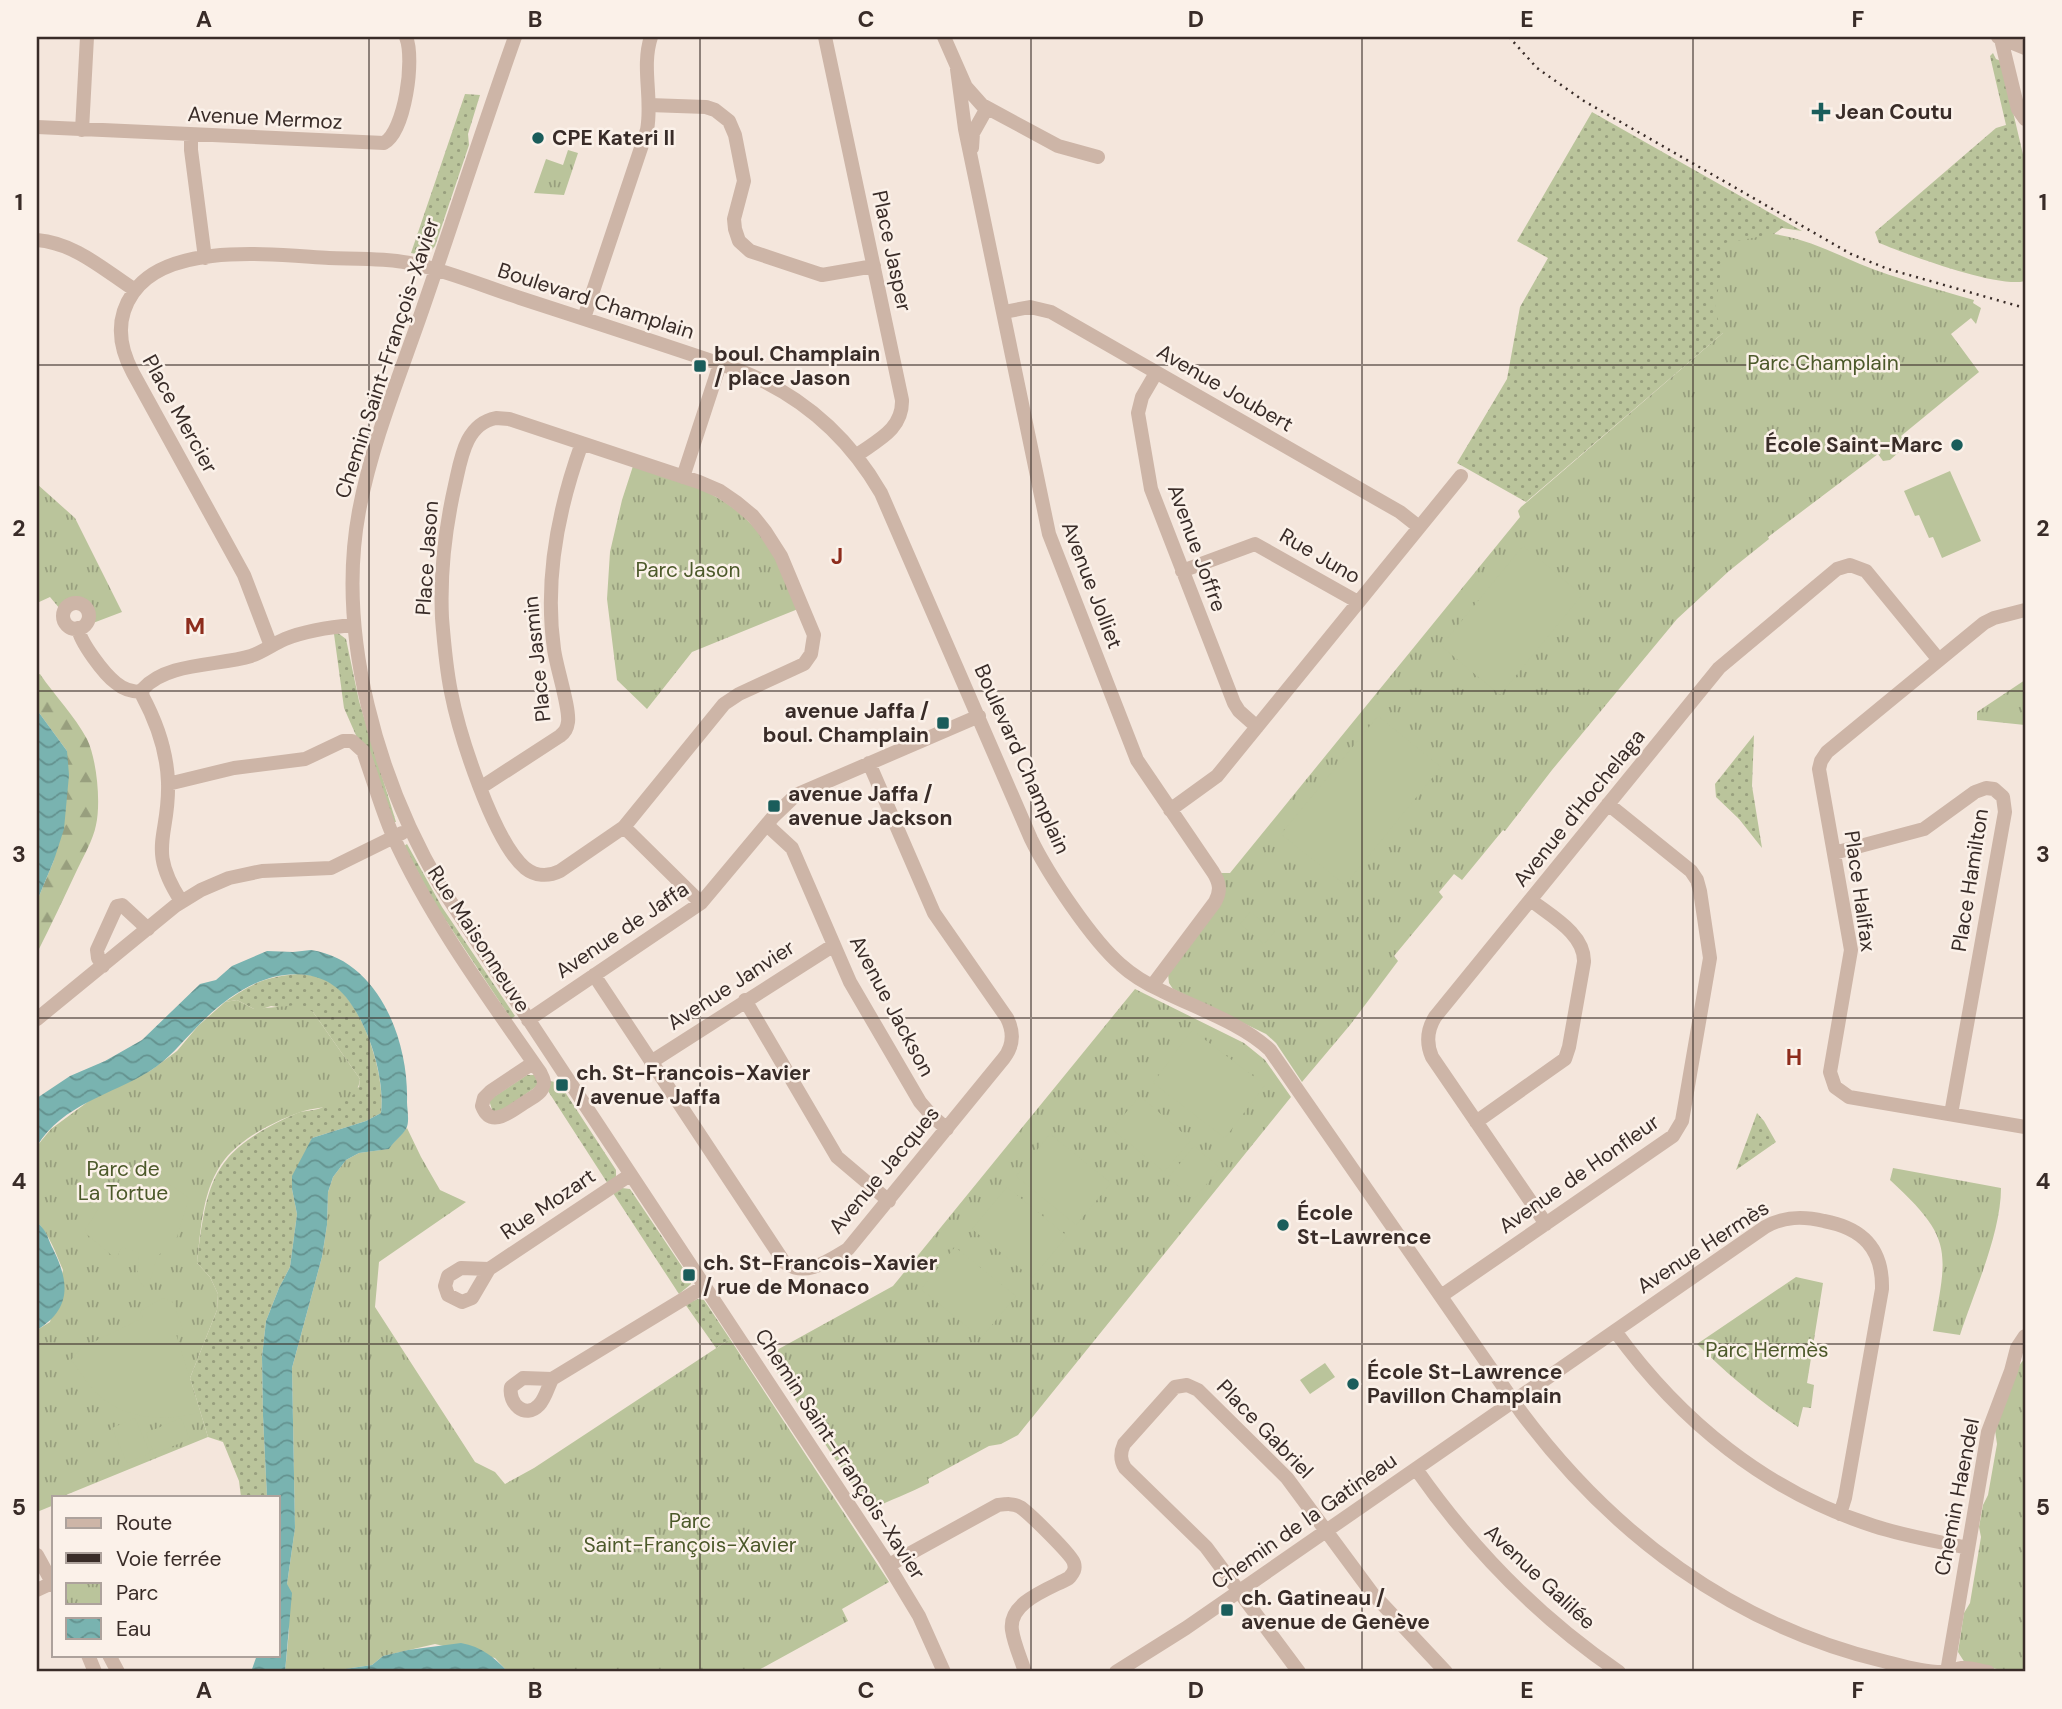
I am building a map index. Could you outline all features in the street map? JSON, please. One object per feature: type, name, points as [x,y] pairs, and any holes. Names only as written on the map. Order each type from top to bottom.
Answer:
[{"type":"street","points":[[82,130],[88,37]]},
{"type":"street","name":"Avenue Mermoz","points":[[37,127],[379,144],[388,141],[394,134],[407,88],[409,49],[406,37]]},
{"type":"street","name":"Chemin Saint-François-Xavier","points":[[515,37],[384,422],[362,496],[354,550],[354,625],[369,708],[392,782],[411,829],[449,901],[889,1565],[919,1616],[944,1672]]},
{"type":"street","points":[[584,318],[647,130],[647,51],[651,37]]},
{"type":"street","name":"Place Jasper","points":[[825,37],[902,407],[897,425],[857,455]]},
{"type":"street","points":[[944,37],[971,94],[987,108],[1058,146],[1098,157]]},
{"type":"street","points":[[2000,38],[2025,48]]},
{"type":"street","points":[[2000,38],[2018,109],[2025,117],[2025,134]]},
{"type":"street","name":"Avenue Jolliet","points":[[957,69],[960,101],[1049,534],[1134,752],[1216,877],[1219,895],[1152,986]]},
{"type":"street","points":[[649,105],[705,107],[729,121],[735,135],[744,181],[734,219],[735,229],[739,241],[746,248],[822,275],[874,266]]},
{"type":"street","name":"Avenue Jolliet","points":[[971,152],[973,133],[987,108]]},
{"type":"street","points":[[191,135],[205,258]]},
{"type":"street","points":[[37,240],[68,247],[135,290]]},
{"type":"street","name":"Place Mercier","points":[[271,646],[244,575],[124,355],[120,327],[127,305],[135,290],[158,271],[170,265],[205,258],[266,254],[397,261],[436,270]]},
{"type":"street","name":"Boulevard Champlain","points":[[436,270],[764,380],[796,399],[827,423],[857,455],[886,502],[1031,838],[1048,869],[1106,950],[1132,974],[1248,1033],[1270,1050],[1514,1401],[1552,1452],[1594,1498],[1642,1542],[1703,1585],[1761,1617],[1825,1644],[1890,1663],[1947,1672],[1964,1668],[1988,1672]]},
{"type":"street","name":"Avenue Joubert","points":[[1004,312],[1028,307],[1045,309],[1401,513],[1419,527]]},
{"type":"street","points":[[683,477],[720,364]]},
{"type":"street","name":"Avenue Joffre","points":[[1156,373],[1140,403],[1138,419],[1153,495],[1234,703],[1238,711],[1257,727]]},
{"type":"street","name":"Place Jason","points":[[496,418],[509,419],[582,443],[710,487],[729,497],[753,516],[781,556],[812,627],[813,648],[808,660],[798,669],[739,694],[724,704],[624,827],[560,871],[546,875],[535,874],[525,868],[512,852],[480,788],[466,751],[451,694],[442,621],[446,536],[465,448],[477,425],[496,418]]},
{"type":"street","name":"Place Jasmin","points":[[480,788],[560,736],[566,728],[568,713],[552,635],[552,576],[562,504],[582,443]]},
{"type":"street","points":[[1170,810],[1214,779],[1461,476]]},
{"type":"street","name":"Rue Juno","points":[[1182,571],[1245,545],[1255,544],[1358,602]]},
{"type":"street","name":"Avenue d'Hochelaga","points":[[1546,1223],[1432,1057],[1428,1045],[1429,1031],[1436,1017],[1724,662],[1842,567],[1855,566],[1866,571],[1939,660]]},
{"type":"street","name":"Place Halifax","points":[[2025,610],[1987,621],[1826,751],[1819,769],[1851,954],[1830,1072],[1834,1086],[1849,1097],[2025,1127]]},
{"type":"street","points":[[142,692],[152,681],[166,675],[203,664],[252,656],[310,631],[354,625]]},
{"type":"street","points":[[78,628],[82,641],[115,683],[125,689],[142,692]]},
{"type":"street","points":[[142,692],[160,739],[168,784],[161,859],[168,880],[181,901]]},
{"type":"street","name":"Avenue de Jaffa","points":[[528,1020],[701,903],[785,804],[796,795],[979,716]]},
{"type":"street","name":"Rue Maisonneuve","points":[[168,784],[234,768],[298,761],[342,741],[352,741],[363,751],[393,836],[426,901],[533,1063]]},
{"type":"street","name":"Avenue Jacques","points":[[594,975],[787,1264],[796,1268],[811,1268],[848,1249],[1007,1054],[1012,1043],[1012,1030],[1007,1018],[934,913],[869,763]]},
{"type":"street","name":"Place Hamilton","points":[[1834,853],[1924,829],[1980,790],[1994,789],[2003,797],[2005,812],[1951,1114]]},
{"type":"street","name":"Avenue de Honfleur","points":[[1441,1296],[1673,1136],[1680,1126],[1710,958],[1700,891],[1694,875],[1608,804]]},
{"type":"street","name":"Avenue Jackson","points":[[767,825],[792,848],[854,988],[923,1107],[947,1129]]},
{"type":"street","points":[[624,827],[701,903]]},
{"type":"street","points":[[37,1019],[181,901],[219,882],[251,873],[336,866],[411,829]]},
{"type":"street","points":[[1476,1122],[1561,1063],[1569,1047],[1584,962],[1583,950],[1577,938],[1532,901]]},
{"type":"street","points":[[103,966],[97,950],[118,905],[127,908],[149,929]]},
{"type":"street","name":"Avenue Janvier","points":[[651,1062],[834,945]]},
{"type":"street","points":[[745,1000],[837,1157],[888,1201]]},
{"type":"street","name":"Rue Mozart","points":[[489,1269],[631,1175]]},
{"type":"street","name":"Avenue Hermès","points":[[1514,1401],[1776,1222],[1794,1217],[1817,1219],[1844,1226],[1862,1236],[1872,1249],[1882,1272],[1882,1289],[1840,1514]]},
{"type":"street","points":[[552,1378],[705,1286]]},
{"type":"street","points":[[1615,1331],[1663,1391],[1719,1443],[1787,1489],[1840,1514],[1889,1531],[1968,1548]]},
{"type":"street","name":"Chemin Haendel","points":[[1947,1672],[1988,1432],[2017,1348],[2025,1336]]},
{"type":"street","points":[[2011,1371],[2025,1350]]},
{"type":"street","name":"Place Gabriel","points":[[1238,1592],[1202,1543],[1125,1468],[1122,1461],[1124,1444],[1172,1389],[1187,1385],[1198,1390],[1290,1481],[1325,1531]]},
{"type":"street","name":"Chemin de la Gatineau","points":[[1116,1672],[1159,1646],[1514,1401]]},
{"type":"street","name":"Avenue Galilée","points":[[1416,1469],[1460,1529],[1511,1584],[1558,1626],[1619,1672]]},
{"type":"street","points":[[889,1565],[998,1505],[1012,1504],[1021,1508],[1070,1555],[1074,1565],[1074,1573],[1069,1578],[1023,1604],[1014,1615],[1012,1630],[1025,1672]]},
{"type":"street","points":[[1325,1531],[1385,1609],[1446,1672]]},
{"type":"street","points":[[45,1561],[52,1582]]},
{"type":"street","points":[[1238,1592],[1299,1672]]},
{"type":"street","points":[[110,1656],[118,1672]]},
{"type":"green space","points":[[1993,53],[1996,59],[2001,61],[2025,163],[2025,281],[2020,282],[1988,279],[1929,262],[1879,243],[1875,232],[1996,128],[2006,125],[1990,56]]},
{"type":"green space","points":[[465,94],[480,95],[468,134],[469,145],[435,246],[427,256],[411,253]]},
{"type":"green space","points":[[1592,112],[1802,231],[1782,228],[1774,234],[1723,333],[1526,502],[1457,463],[1507,379],[1520,307],[1548,258],[1517,241]]},
{"type":"green space","points":[[568,150],[578,153],[564,195],[534,193],[546,159],[563,165]]},
{"type":"green space","name":"Parc Champlain","points":[[1774,234],[1808,242],[1888,274],[1974,300],[1973,303],[1981,308],[1976,324],[1971,318],[1951,334],[1979,372],[1901,436],[1907,445],[1890,460],[1883,461],[1878,454],[1768,537],[1769,539],[1677,619],[1505,831],[1503,830],[1462,880],[1454,874],[1439,892],[1443,897],[1394,956],[1398,961],[1350,1025],[1302,1082],[1276,1043],[1266,1034],[1173,989],[1169,983],[1168,974],[1220,904],[1221,873],[1230,873],[1520,517],[1518,511],[1521,507],[1723,333],[1715,311],[1725,243]]},
{"type":"green space","name":"Parc Jason","points":[[633,466],[711,494],[743,516],[771,550],[798,609],[692,652],[647,709],[617,680],[607,599],[610,552]]},
{"type":"green space","points":[[1950,471],[1981,541],[1942,558],[1919,515],[1915,516],[1904,491]]},
{"type":"green space","points":[[37,484],[75,518],[122,612],[93,623],[93,608],[83,599],[70,599],[60,609],[50,597],[37,603]]},
{"type":"green space","points":[[1523,546],[1582,595],[1500,695],[1441,646]]},
{"type":"green space","points":[[338,633],[346,639],[359,701],[396,822],[344,708],[334,634]]},
{"type":"green space","points":[[40,674],[87,739],[96,770],[98,805],[91,842],[37,953],[37,901],[54,860],[67,751],[37,710],[37,675]]},
{"type":"green space","points":[[2025,680],[2025,725],[1977,720],[1977,712]]},
{"type":"green space","points":[[1378,716],[1441,767],[1345,885],[1281,834]]},
{"type":"green space","points":[[1754,735],[1752,786],[1762,848],[1739,819],[1716,797],[1715,784]]},
{"type":"green space","points":[[407,844],[442,907],[515,1016],[511,1019],[435,904],[404,846]]},
{"type":"green space","points":[[1250,912],[1275,931],[1264,944],[1240,924]]},
{"type":"green space","points":[[298,974],[325,979],[338,988],[350,1002],[369,1038],[375,1059],[382,1097],[381,1113],[366,1121],[312,1138],[292,1189],[297,1214],[290,1267],[266,1321],[262,1357],[267,1496],[241,1496],[239,1481],[223,1442],[208,1437],[190,1378],[217,1310],[218,1294],[210,1277],[197,1263],[205,1209],[219,1170],[246,1141],[295,1114],[331,1103],[359,1087],[360,1079],[313,1012],[271,1006],[254,1009],[237,1000],[225,1002],[259,982]]},
{"type":"green space","points":[[1135,989],[1244,1043],[1265,1060],[1291,1097],[1018,1435],[1001,1444],[989,1446],[928,1479],[929,1483],[870,1511],[766,1356],[893,1286]]},
{"type":"green space","name":"Parc de La Tortue","points":[[237,1000],[254,1009],[299,1005],[313,1012],[360,1079],[358,1086],[345,1101],[298,1113],[249,1138],[225,1159],[211,1183],[204,1209],[197,1263],[210,1277],[218,1294],[217,1310],[190,1378],[208,1437],[63,1496],[52,1496],[52,1506],[37,1512],[37,1330],[50,1322],[63,1270],[49,1238],[37,1222],[37,1146],[51,1129],[93,1098],[150,1071],[177,1051],[198,1026],[225,1002]]},
{"type":"green space","points":[[1192,1030],[1265,1085],[1225,1138],[1153,1083]]},
{"type":"green space","points":[[527,1075],[534,1075],[538,1080],[537,1086],[501,1112],[493,1113],[489,1100]]},
{"type":"green space","points":[[550,1081],[563,1089],[616,1170],[616,1178],[608,1184],[548,1091]]},
{"type":"green space","points":[[1140,1096],[1191,1140],[1164,1172],[1112,1129]]},
{"type":"green space","points":[[1757,1113],[1776,1142],[1736,1170]]},
{"type":"green space","name":"Parc Saint-François-Xavier","points":[[407,1128],[440,1190],[466,1202],[379,1262],[375,1307],[475,1462],[495,1472],[505,1484],[534,1468],[730,1339],[889,1582],[842,1609],[848,1621],[755,1672],[508,1672],[495,1658],[435,1644],[383,1656],[372,1665],[338,1672],[285,1672],[289,1631],[287,1584],[295,1528],[292,1368],[322,1257],[328,1192],[333,1177],[346,1160],[359,1153],[388,1149]]},
{"type":"green space","points":[[1050,1134],[1111,1183],[1076,1225],[1016,1176]]},
{"type":"green space","points":[[1194,1146],[1220,1168],[1194,1199],[1168,1178]]},
{"type":"green space","points":[[1893,1168],[2001,1188],[1992,1243],[1960,1335],[1933,1331],[1943,1263],[1941,1247],[1925,1217],[1890,1180]]},
{"type":"green space","points":[[148,1169],[189,1198],[177,1237],[157,1257],[149,1285],[145,1287],[138,1276],[139,1252],[122,1247],[116,1259],[84,1232],[103,1202],[118,1185],[126,1178]]},
{"type":"green space","points":[[1007,1187],[1067,1236],[1032,1278],[972,1229]]},
{"type":"green space","points":[[622,1188],[630,1189],[691,1280],[691,1284],[679,1294],[613,1193]]},
{"type":"green space","points":[[955,1247],[1016,1296],[981,1338],[921,1289]]},
{"type":"green space","name":"Parc Hermès","points":[[1796,1277],[1823,1283],[1807,1383],[1814,1385],[1811,1408],[1803,1407],[1798,1427],[1746,1388],[1697,1344]]},
{"type":"green space","points":[[163,1298],[174,1303],[183,1331],[176,1334],[200,1412],[162,1418],[137,1415],[103,1399],[71,1360],[81,1348],[143,1318],[140,1311]]},
{"type":"green space","points":[[698,1299],[704,1300],[730,1339],[716,1348],[685,1304]]},
{"type":"green space","points":[[2025,1358],[2025,1672],[2013,1672],[1965,1663],[1958,1652],[1964,1613],[1970,1603],[1981,1537],[1979,1527],[1997,1444],[1995,1430],[2017,1368]]},
{"type":"green space","points":[[1325,1363],[1335,1377],[1310,1394],[1300,1380]]},
{"type":"green space","points":[[135,1418],[150,1453],[127,1463],[112,1428]]},
{"type":"green space","points":[[181,1418],[190,1439],[154,1454],[146,1433]]},
{"type":"water","points":[[37,710],[67,751],[69,775],[64,829],[37,901]]},
{"type":"water","points":[[311,950],[335,957],[355,969],[372,986],[385,1007],[402,1054],[408,1123],[389,1149],[359,1153],[346,1160],[333,1177],[328,1192],[322,1257],[292,1368],[295,1528],[287,1584],[292,1593],[285,1672],[251,1672],[257,1656],[280,1656],[280,1496],[267,1496],[263,1416],[262,1357],[266,1321],[290,1267],[297,1214],[292,1176],[312,1138],[366,1121],[381,1113],[379,1073],[366,1030],[353,1007],[333,985],[307,975],[275,977],[260,981],[232,996],[157,1066],[74,1110],[60,1120],[37,1146],[37,1098],[70,1076],[105,1061],[142,1040],[200,984],[216,980],[232,966],[267,951]]},
{"type":"water","points":[[37,1222],[44,1229],[59,1261],[64,1294],[56,1313],[37,1330]]},
{"type":"water","points":[[461,1643],[487,1653],[508,1672],[338,1672],[372,1665],[383,1656],[408,1650]]},
{"type":"railway","points":[[1509,37],[1537,68],[1584,101],[1851,254],[1888,269],[2025,308]]},
{"type":"place","name":"Jean Coutu","points":[[1821,112]]},
{"type":"place","name":"CPE Kateri II","points":[[538,138]]},
{"type":"place","name":"boul. Champlain / place Jason","points":[[700,366]]},
{"type":"place","name":"École Saint-Marc","points":[[1957,445]]},
{"type":"place","name":"avenue Jaffa / boul. Champlain","points":[[943,723]]},
{"type":"place","name":"avenue Jaffa / avenue Jackson","points":[[774,806]]},
{"type":"place","name":"ch. St-Francois-Xavier / avenue Jaffa","points":[[562,1085]]},
{"type":"place","name":"École St-Lawrence","points":[[1283,1225]]},
{"type":"place","name":"ch. St-Francois-Xavier / rue de Monaco","points":[[689,1275]]},
{"type":"place","name":"École St-Lawrence Pavillon Champlain","points":[[1353,1384]]},
{"type":"place","name":"ch. Gatineau / avenue de Genève","points":[[1227,1610]]},
{"type":"district","name":"J","points":[[837,556]]},
{"type":"district","name":"M","points":[[195,626]]},
{"type":"district","name":"H","points":[[1794,1057]]}]
